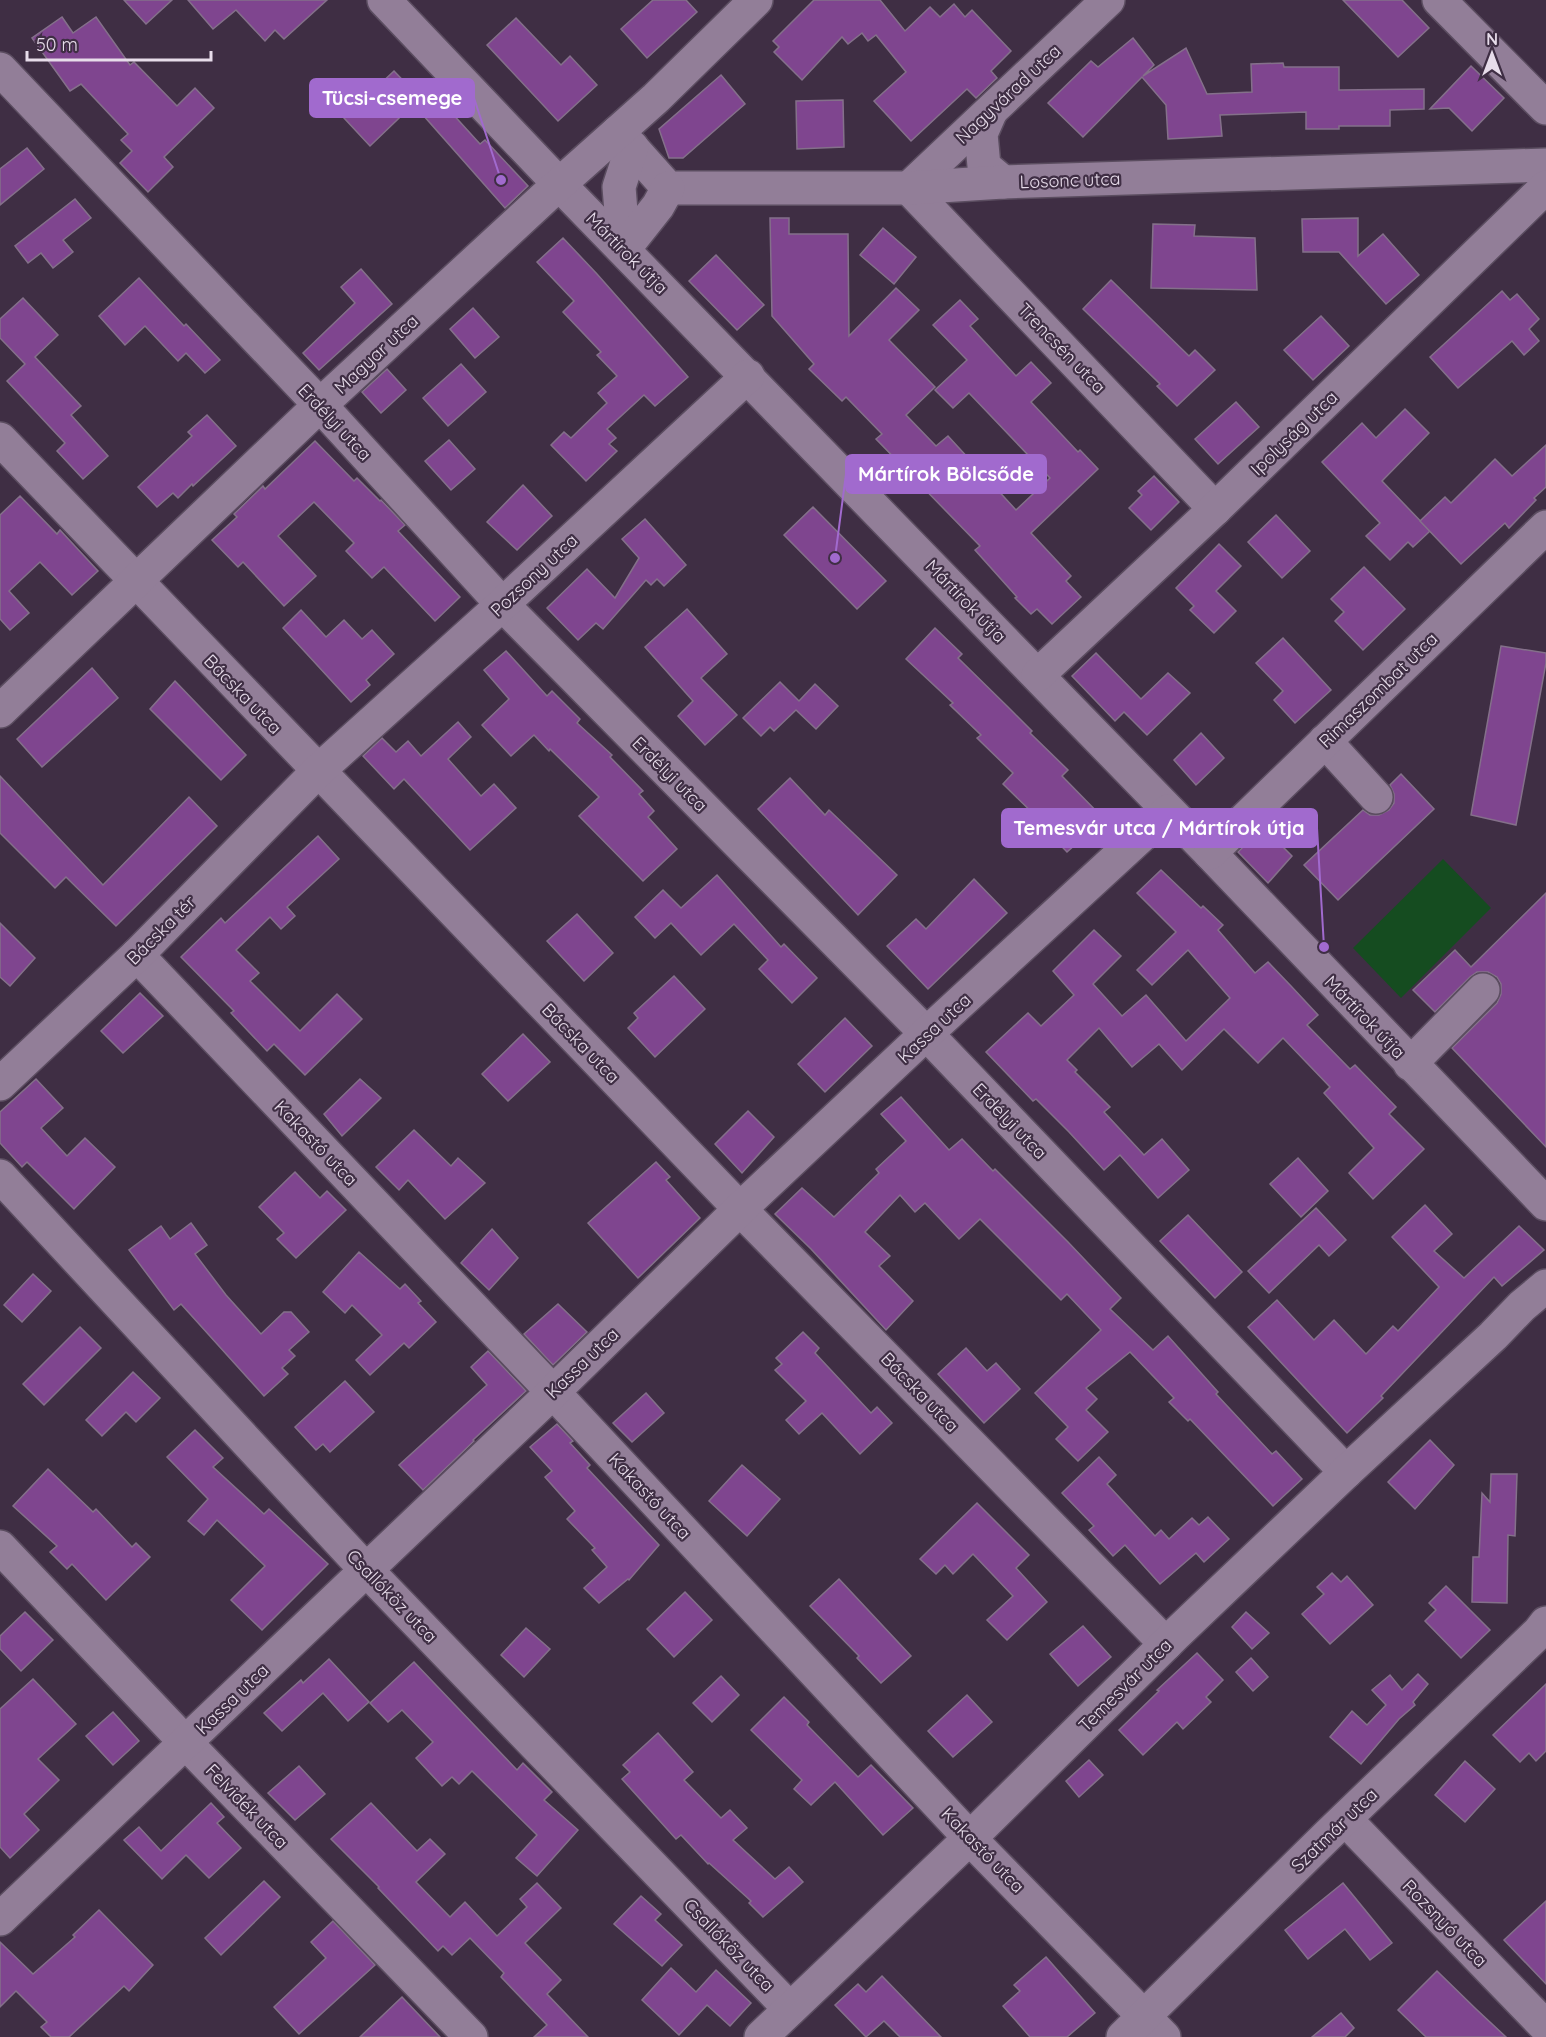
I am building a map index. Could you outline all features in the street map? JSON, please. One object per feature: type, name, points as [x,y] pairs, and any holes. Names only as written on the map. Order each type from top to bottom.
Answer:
[{"type":"street","name":"Mártírok útja","points":[[384,0],[559,184],[1210,853],[1546,1204]]},
{"type":"street","name":"Nagyvárad utca","points":[[909,188],[1108,0]]},
{"type":"street","points":[[1439,0],[1546,108]]},
{"type":"street","name":"Magyar utca","points":[[0,711],[320,405],[559,184],[625,140],[656,98],[743,4]]},
{"type":"street","name":"Erdélyi utca","points":[[0,69],[320,405],[502,604],[926,1034],[1346,1472]]},
{"type":"street","points":[[991,111],[981,134],[984,166],[1003,182]]},
{"type":"street","points":[[624,249],[658,206],[668,188],[625,140]]},
{"type":"street","points":[[624,249],[619,187],[625,140]]},
{"type":"street","name":"Losonc utca","points":[[668,188],[909,188],[1003,182],[1546,165]]},
{"type":"street","name":"Ipolyság utca","points":[[1038,675],[1215,509],[1546,187]]},
{"type":"street","name":"Trencsén utca","points":[[909,188],[1215,509]]},
{"type":"street","name":"Pozsony utca","points":[[318,771],[748,376]]},
{"type":"street","name":"Bácska utca","points":[[0,439],[740,1209],[1166,1644]]},
{"type":"street","name":"Rimaszombat utca","points":[[1210,853],[1546,527]]},
{"type":"street","points":[[1325,741],[1376,797]]},
{"type":"street","name":"Bácska tér","points":[[0,1084],[137,955],[318,771]]},
{"type":"street","name":"Kassa utca","points":[[0,1919],[554,1392],[740,1209],[1168,811]]},
{"type":"street","name":"Kakastó utca","points":[[137,955],[554,1392],[970,1838],[1144,2030]]},
{"type":"street","points":[[1410,1064],[1483,990]]},
{"type":"street","name":"Csallóköz utca","points":[[0,1176],[366,1570],[790,2009]]},
{"type":"street","name":"Temesvár utca","points":[[761,2037],[970,1838],[1166,1644],[1522,1306],[1546,1286]]},
{"type":"street","name":"Temesvár utca","points":[[1493,1336],[1534,1315],[1546,1312]]},
{"type":"street","name":"Felvidék utca","points":[[0,1547],[471,2037]]},
{"type":"street","name":"Szatmár utca","points":[[1144,2030],[1345,1819],[1544,1631]]},
{"type":"street","name":"Rozsnyó utca","points":[[1345,1819],[1546,2027]]},
{"type":"green space","points":[[1443,859],[1491,908],[1401,998],[1353,948]]},
{"type":"building","points":[[124,0],[172,0],[146,24]]},
{"type":"building","points":[[188,0],[327,0],[284,39],[275,30],[265,41],[236,10],[213,29]]},
{"type":"building","points":[[653,0],[686,0],[697,12],[647,58],[621,29]]},
{"type":"building","points":[[814,0],[880,0],[905,31],[930,7],[940,17],[954,4],[965,17],[972,10],[1011,51],[991,71],[997,78],[976,98],[967,89],[911,141],[874,101],[906,72],[876,35],[868,41],[862,33],[848,44],[842,37],[802,80],[774,52],[779,47],[773,41]]},
{"type":"building","points":[[1343,0],[1402,0],[1429,28],[1398,57]]},
{"type":"building","points":[[62,17],[73,33],[96,17],[130,65],[134,62],[177,106],[195,88],[214,108],[164,157],[173,167],[148,192],[120,163],[132,151],[121,140],[128,134],[81,84],[70,91],[32,38]]},
{"type":"building","points":[[516,18],[561,65],[570,56],[597,85],[558,121],[487,45]]},
{"type":"building","points":[[1133,38],[1154,65],[1143,76],[1186,48],[1207,94],[1252,92],[1251,64],[1283,63],[1284,67],[1339,67],[1339,90],[1424,89],[1424,109],[1390,110],[1390,126],[1339,126],[1339,129],[1306,129],[1306,112],[1220,115],[1222,136],[1168,139],[1166,105],[1142,77],[1083,137],[1048,103],[1091,61],[1098,67]]},
{"type":"building","points":[[1471,66],[1504,98],[1472,131],[1449,108],[1430,109]]},
{"type":"building","points":[[394,71],[420,98],[370,146],[344,118]]},
{"type":"building","points":[[721,75],[745,104],[683,158],[669,158],[659,129]]},
{"type":"building","points":[[440,100],[480,144],[485,140],[528,186],[505,208],[423,115]]},
{"type":"building","points":[[843,100],[844,147],[797,149],[796,101]]},
{"type":"building","points":[[27,148],[44,169],[0,205],[0,169]]},
{"type":"building","points":[[75,199],[91,218],[63,240],[73,252],[53,268],[41,253],[28,263],[15,246]]},
{"type":"building","points":[[770,218],[789,218],[789,234],[848,234],[849,336],[896,288],[919,310],[889,340],[935,387],[906,415],[936,446],[948,436],[1016,510],[1050,478],[969,393],[953,408],[935,390],[967,360],[933,325],[960,300],[978,319],[970,326],[1016,376],[1031,362],[1051,383],[1031,402],[1078,452],[1080,450],[1098,469],[1031,533],[1071,576],[1066,581],[1081,597],[1052,624],[1037,609],[1031,614],[1015,598],[1017,597],[975,550],[980,546],[876,439],[882,434],[846,397],[842,401],[809,369],[814,364],[772,316]]},
{"type":"building","points":[[1358,218],[1358,256],[1383,234],[1419,275],[1386,304],[1339,252],[1303,252],[1302,219]]},
{"type":"building","points":[[1153,224],[1195,225],[1194,236],[1255,238],[1257,290],[1151,288]]},
{"type":"building","points":[[883,228],[916,257],[894,284],[860,255]]},
{"type":"building","points":[[563,238],[688,377],[655,406],[644,395],[607,429],[616,438],[609,444],[617,451],[586,481],[551,445],[564,432],[571,438],[607,403],[598,393],[617,376],[597,355],[601,352],[563,312],[574,301],[537,262]]},
{"type":"building","points":[[716,255],[764,305],[737,330],[689,281]]},
{"type":"building","points":[[361,269],[392,304],[319,370],[303,353],[355,303],[341,287]]},
{"type":"building","points":[[139,278],[220,360],[205,373],[186,353],[178,361],[145,326],[125,345],[99,316]]},
{"type":"building","points":[[1111,280],[1189,356],[1195,350],[1215,370],[1177,406],[1157,386],[1160,384],[1083,309]]},
{"type":"building","points":[[1502,291],[1510,300],[1517,294],[1539,319],[1529,329],[1539,341],[1524,355],[1512,341],[1458,388],[1430,357]]},
{"type":"building","points":[[23,298],[58,335],[35,357],[81,406],[71,415],[108,456],[83,479],[57,451],[65,443],[7,381],[25,364],[0,338],[0,319]]},
{"type":"building","points":[[473,308],[499,337],[475,358],[450,329]]},
{"type":"building","points":[[1321,316],[1349,346],[1313,380],[1284,350]]},
{"type":"building","points":[[461,364],[486,392],[448,426],[423,398]]},
{"type":"building","points":[[387,369],[406,390],[381,413],[362,392]]},
{"type":"building","points":[[1236,402],[1259,427],[1218,464],[1195,439]]},
{"type":"building","points":[[1405,409],[1429,433],[1382,481],[1430,531],[1413,547],[1408,542],[1390,560],[1366,536],[1380,523],[1322,462],[1362,423],[1376,438]]},
{"type":"building","points":[[207,415],[236,446],[178,498],[173,493],[157,507],[138,487],[192,436],[188,432]]},
{"type":"building","points":[[449,440],[475,469],[451,490],[425,461]]},
{"type":"building","points":[[315,441],[354,481],[357,478],[405,525],[398,531],[460,597],[435,621],[384,567],[372,578],[346,551],[354,543],[314,502],[278,536],[316,576],[284,606],[243,562],[238,567],[212,540],[237,517],[234,514],[263,486],[265,489]]},
{"type":"building","points":[[1546,445],[1546,487],[1509,528],[1505,523],[1461,564],[1420,521],[1445,497],[1451,503],[1495,459],[1512,476]]},
{"type":"building","points":[[1154,476],[1179,502],[1151,530],[1129,508],[1142,495],[1138,491]]},
{"type":"building","points":[[523,485],[552,516],[517,550],[487,522]]},
{"type":"building","points":[[20,496],[57,534],[60,530],[98,571],[72,595],[40,562],[9,591],[29,613],[10,630],[0,619],[0,515]]},
{"type":"building","points":[[813,507],[886,581],[857,609],[784,535]]},
{"type":"building","points":[[1276,515],[1310,551],[1282,578],[1248,542]]},
{"type":"building","points":[[645,519],[686,565],[664,586],[657,579],[651,585],[646,580],[603,629],[596,623],[578,640],[547,608],[587,569],[615,598],[639,558],[622,539]]},
{"type":"building","points":[[1219,544],[1241,566],[1216,591],[1236,611],[1214,633],[1190,610],[1194,606],[1176,588]]},
{"type":"building","points":[[1364,567],[1405,609],[1363,650],[1335,621],[1344,612],[1331,599]]},
{"type":"building","points":[[687,609],[727,654],[701,678],[737,715],[705,745],[678,716],[693,701],[645,647]]},
{"type":"building","points":[[301,610],[326,637],[344,620],[362,639],[372,630],[394,654],[366,680],[370,685],[351,702],[283,628]]},
{"type":"building","points":[[935,628],[962,654],[958,658],[1068,770],[1062,776],[1104,819],[1067,852],[1043,827],[1045,825],[1003,784],[1013,773],[977,738],[981,735],[950,705],[953,703],[906,659]]},
{"type":"building","points":[[1283,638],[1331,690],[1295,723],[1274,700],[1283,691],[1256,663]]},
{"type":"building","points":[[1501,646],[1546,653],[1516,825],[1471,815]]},
{"type":"building","points":[[506,651],[547,696],[552,691],[580,719],[577,723],[612,755],[610,757],[643,791],[639,794],[654,811],[648,817],[677,849],[643,881],[579,816],[599,797],[550,749],[549,751],[534,735],[511,756],[482,725],[509,699],[484,670]]},
{"type":"building","points":[[1096,653],[1141,699],[1168,673],[1190,693],[1147,735],[1124,712],[1115,721],[1072,676]]},
{"type":"building","points":[[92,668],[118,698],[42,767],[17,739]]},
{"type":"building","points":[[175,681],[246,755],[221,780],[150,709]]},
{"type":"building","points":[[780,682],[799,701],[815,684],[838,706],[816,729],[796,710],[774,731],[770,727],[761,736],[743,718]]},
{"type":"building","points":[[458,722],[471,737],[448,759],[481,796],[494,784],[516,808],[470,850],[404,779],[394,789],[363,756],[382,738],[396,752],[408,741],[421,756]]},
{"type":"building","points":[[1201,733],[1224,758],[1196,785],[1174,760]]},
{"type":"building","points":[[1401,774],[1434,809],[1338,900],[1304,865],[1363,810],[1370,815],[1379,815],[1389,810],[1394,803],[1394,794],[1390,785]]},
{"type":"building","points":[[0,776],[103,885],[189,797],[217,826],[116,926],[66,877],[55,888],[0,833]]},
{"type":"building","points":[[790,778],[825,815],[829,810],[897,875],[858,915],[758,809]]},
{"type":"building","points":[[1263,827],[1292,856],[1268,883],[1238,852]]},
{"type":"building","points":[[318,836],[339,859],[287,907],[295,916],[281,929],[270,917],[236,950],[259,973],[250,981],[300,1031],[337,994],[362,1019],[305,1075],[274,1044],[267,1051],[231,1013],[234,1011],[181,957],[221,918],[225,923]]},
{"type":"building","points":[[1161,870],[1201,908],[1203,906],[1223,925],[1218,930],[1255,973],[1268,962],[1291,986],[1318,1015],[1307,1025],[1350,1069],[1355,1065],[1396,1107],[1389,1114],[1424,1149],[1373,1199],[1349,1173],[1374,1148],[1324,1093],[1330,1087],[1283,1038],[1258,1063],[1224,1029],[1182,1070],[1159,1044],[1132,1067],[1099,1028],[1067,1060],[1077,1070],[1075,1072],[1110,1107],[1104,1112],[1144,1155],[1162,1139],[1189,1170],[1158,1198],[1120,1155],[1104,1170],[1036,1099],[1033,1101],[986,1052],[1028,1013],[1041,1026],[1074,995],[1053,971],[1094,930],[1121,956],[1093,984],[1122,1016],[1146,995],[1186,1041],[1230,998],[1188,950],[1152,985],[1137,970],[1176,932],[1137,893]]},
{"type":"building","points":[[717,875],[781,947],[784,944],[817,978],[792,1003],[759,969],[768,960],[734,924],[701,955],[671,923],[655,938],[635,917],[663,890],[681,908]]},
{"type":"building","points":[[974,879],[1007,913],[928,989],[887,946],[916,919],[926,929]]},
{"type":"building","points":[[1546,893],[1546,1147],[1452,1048],[1497,1003],[1501,994],[1501,984],[1497,977],[1488,972],[1477,972],[1435,1012],[1413,990],[1455,950],[1471,967]]},
{"type":"building","points":[[577,914],[613,953],[584,981],[547,941]]},
{"type":"building","points":[[0,923],[35,958],[10,986],[0,977]]},
{"type":"building","points":[[674,976],[705,1009],[655,1057],[628,1028],[638,1018],[634,1013]]},
{"type":"building","points":[[140,993],[163,1016],[123,1053],[101,1031]]},
{"type":"building","points":[[845,1018],[872,1046],[825,1092],[798,1064]]},
{"type":"building","points":[[523,1034],[550,1062],[508,1101],[482,1074]]},
{"type":"building","points":[[36,1079],[63,1108],[41,1128],[67,1156],[85,1138],[115,1167],[74,1209],[27,1162],[22,1167],[0,1143],[0,1112]]},
{"type":"building","points":[[360,1079],[381,1098],[342,1136],[324,1114]]},
{"type":"building","points":[[901,1097],[949,1150],[962,1139],[993,1171],[995,1169],[1121,1298],[1110,1309],[1153,1350],[1168,1336],[1218,1392],[1216,1394],[1272,1454],[1276,1451],[1302,1479],[1273,1506],[1190,1419],[1188,1421],[1169,1402],[1174,1398],[1130,1352],[1086,1388],[1097,1399],[1086,1410],[1108,1432],[1078,1461],[1056,1439],[1068,1427],[1035,1393],[1101,1330],[1067,1294],[1061,1300],[980,1219],[959,1239],[925,1203],[915,1212],[900,1195],[865,1232],[890,1256],[879,1266],[913,1301],[886,1330],[811,1249],[775,1214],[802,1188],[834,1217],[879,1173],[876,1169],[906,1141],[881,1114]]},
{"type":"building","points":[[748,1111],[774,1137],[742,1173],[715,1144]]},
{"type":"building","points":[[414,1130],[451,1166],[458,1158],[485,1183],[445,1219],[408,1180],[399,1190],[376,1167]]},
{"type":"building","points":[[1298,1158],[1328,1191],[1301,1217],[1270,1184]]},
{"type":"building","points":[[656,1162],[670,1177],[666,1180],[700,1218],[638,1278],[588,1223]]},
{"type":"building","points":[[295,1172],[320,1198],[327,1191],[346,1210],[296,1258],[277,1239],[284,1233],[259,1207]]},
{"type":"building","points":[[1425,1205],[1452,1234],[1434,1251],[1464,1278],[1519,1226],[1544,1250],[1502,1286],[1494,1277],[1381,1396],[1383,1398],[1347,1433],[1248,1327],[1277,1300],[1314,1340],[1334,1320],[1366,1354],[1393,1326],[1398,1331],[1439,1287],[1392,1237]]},
{"type":"building","points":[[1316,1208],[1346,1240],[1329,1256],[1319,1245],[1269,1293],[1248,1271]]},
{"type":"building","points":[[1188,1215],[1242,1272],[1215,1298],[1160,1241]]},
{"type":"building","points":[[191,1223],[207,1245],[195,1254],[226,1295],[261,1334],[284,1312],[291,1312],[309,1332],[289,1350],[295,1356],[282,1368],[288,1374],[264,1396],[181,1304],[174,1310],[129,1250],[161,1226],[170,1239]]},
{"type":"building","points":[[492,1229],[518,1258],[489,1290],[461,1263]]},
{"type":"building","points":[[359,1252],[400,1289],[405,1284],[421,1301],[418,1303],[436,1322],[409,1348],[404,1343],[370,1375],[356,1360],[382,1335],[352,1305],[345,1313],[323,1292]]},
{"type":"building","points":[[33,1274],[51,1291],[22,1322],[4,1305]]},
{"type":"building","points":[[558,1304],[587,1332],[553,1365],[524,1334]]},
{"type":"building","points":[[80,1327],[101,1348],[44,1405],[23,1384]]},
{"type":"building","points":[[803,1332],[819,1348],[815,1353],[871,1413],[877,1407],[892,1423],[860,1454],[822,1413],[799,1434],[786,1420],[806,1401],[775,1370],[782,1364],[776,1358]]},
{"type":"building","points":[[966,1348],[987,1371],[996,1363],[1020,1389],[984,1423],[938,1374]]},
{"type":"building","points":[[488,1351],[526,1391],[423,1490],[399,1465],[487,1385],[471,1367]]},
{"type":"building","points":[[133,1372],[160,1398],[136,1422],[126,1412],[102,1436],[86,1420]]},
{"type":"building","points":[[345,1381],[374,1412],[330,1452],[323,1444],[316,1450],[295,1427]]},
{"type":"building","points":[[646,1393],[664,1413],[632,1442],[613,1423]]},
{"type":"building","points":[[557,1424],[573,1441],[570,1443],[590,1465],[587,1468],[659,1545],[629,1580],[599,1603],[584,1588],[607,1567],[592,1550],[595,1548],[567,1519],[575,1511],[545,1477],[552,1471],[530,1447]]},
{"type":"building","points":[[195,1430],[223,1458],[213,1467],[264,1514],[269,1509],[328,1564],[262,1630],[231,1600],[265,1566],[217,1520],[204,1535],[188,1521],[208,1499],[167,1457]]},
{"type":"building","points":[[1430,1440],[1454,1465],[1415,1509],[1388,1482]]},
{"type":"building","points":[[1099,1457],[1116,1475],[1107,1484],[1155,1536],[1161,1530],[1169,1539],[1192,1518],[1199,1525],[1208,1517],[1229,1539],[1204,1562],[1196,1553],[1160,1584],[1125,1545],[1113,1556],[1089,1530],[1094,1526],[1062,1493]]},
{"type":"building","points":[[742,1465],[780,1499],[747,1536],[709,1501]]},
{"type":"building","points":[[48,1469],[93,1512],[96,1509],[132,1547],[136,1543],[150,1557],[106,1600],[72,1564],[67,1569],[50,1552],[57,1546],[13,1506]]},
{"type":"building","points":[[1491,1474],[1517,1474],[1515,1536],[1508,1535],[1507,1603],[1472,1602],[1473,1557],[1479,1557],[1482,1493],[1490,1502]]},
{"type":"building","points":[[977,1503],[1029,1555],[1016,1568],[1047,1602],[1007,1640],[987,1620],[1013,1596],[973,1554],[953,1574],[945,1565],[936,1574],[920,1559]]},
{"type":"building","points":[[1332,1573],[1341,1582],[1347,1576],[1373,1605],[1330,1644],[1302,1614],[1324,1594],[1317,1587]]},
{"type":"building","points":[[839,1579],[911,1656],[881,1683],[857,1658],[859,1656],[810,1606]]},
{"type":"building","points":[[1446,1586],[1490,1630],[1461,1658],[1425,1621],[1436,1610],[1429,1603]]},
{"type":"building","points":[[685,1592],[712,1620],[674,1657],[647,1629]]},
{"type":"building","points":[[25,1612],[53,1640],[21,1671],[0,1649],[0,1636]]},
{"type":"building","points":[[1246,1612],[1269,1633],[1252,1649],[1232,1627]]},
{"type":"building","points":[[1083,1626],[1111,1657],[1078,1686],[1050,1654]]},
{"type":"building","points":[[526,1628],[550,1649],[524,1677],[501,1655]]},
{"type":"building","points":[[1197,1653],[1223,1680],[1206,1697],[1211,1702],[1183,1729],[1177,1722],[1143,1755],[1119,1730]]},
{"type":"building","points":[[1251,1658],[1268,1677],[1253,1691],[1236,1672]]},
{"type":"building","points":[[329,1659],[369,1702],[348,1721],[323,1693],[282,1731],[264,1713],[301,1680],[303,1683]]},
{"type":"building","points":[[414,1662],[517,1770],[523,1763],[552,1792],[544,1800],[578,1830],[537,1876],[516,1858],[537,1835],[472,1771],[459,1784],[452,1777],[442,1786],[416,1758],[433,1742],[402,1710],[388,1722],[370,1703]]},
{"type":"building","points":[[1418,1674],[1428,1684],[1413,1702],[1415,1705],[1399,1719],[1361,1764],[1330,1737],[1352,1711],[1367,1725],[1386,1705],[1372,1690],[1390,1675],[1402,1690]]},
{"type":"building","points":[[721,1676],[739,1695],[712,1722],[693,1703]]},
{"type":"building","points":[[33,1679],[76,1724],[38,1759],[59,1780],[24,1814],[39,1830],[10,1858],[0,1847],[0,1709]]},
{"type":"building","points":[[1546,1684],[1546,1751],[1536,1761],[1529,1753],[1520,1762],[1493,1735]]},
{"type":"building","points":[[967,1695],[992,1722],[953,1757],[928,1731]]},
{"type":"building","points":[[784,1697],[809,1722],[807,1725],[858,1777],[871,1765],[913,1808],[883,1835],[835,1782],[811,1805],[794,1789],[802,1780],[751,1730]]},
{"type":"building","points":[[113,1712],[139,1741],[113,1765],[86,1736]]},
{"type":"building","points":[[658,1733],[693,1772],[684,1780],[721,1818],[730,1810],[747,1828],[733,1840],[775,1879],[789,1867],[803,1882],[763,1917],[749,1903],[751,1901],[708,1864],[681,1835],[676,1839],[622,1779],[630,1772],[623,1765]]},
{"type":"building","points":[[1089,1760],[1103,1775],[1079,1797],[1066,1781]]},
{"type":"building","points":[[1465,1761],[1495,1789],[1465,1822],[1435,1795]]},
{"type":"building","points":[[299,1766],[325,1794],[295,1820],[268,1793]]},
{"type":"building","points":[[211,1803],[224,1817],[217,1823],[241,1848],[209,1878],[186,1855],[162,1879],[124,1840],[139,1827],[161,1851]]},
{"type":"building","points":[[371,1803],[417,1851],[430,1839],[445,1854],[416,1882],[450,1917],[465,1902],[497,1936],[527,1907],[520,1899],[537,1883],[561,1908],[525,1943],[561,1980],[547,1994],[588,2037],[534,2037],[547,2025],[501,1977],[504,1973],[470,1938],[452,1955],[443,1946],[438,1951],[331,1839]]},
{"type":"building","points":[[264,1881],[280,1897],[221,1955],[205,1938]]},
{"type":"building","points":[[1343,1883],[1392,1943],[1370,1960],[1345,1929],[1308,1959],[1285,1930]]},
{"type":"building","points":[[641,1896],[661,1914],[655,1920],[682,1945],[662,1966],[614,1924]]},
{"type":"building","points":[[1546,1901],[1546,1984],[1504,1940]]},
{"type":"building","points":[[99,1910],[153,1965],[129,1991],[124,1986],[69,2037],[51,2037],[41,2027],[47,2022],[16,1991],[0,2007],[0,1942],[33,1974],[75,1937],[73,1935]]},
{"type":"building","points":[[333,1921],[375,1965],[299,2034],[274,2007],[326,1958],[311,1942]]},
{"type":"building","points":[[1046,1957],[1095,2013],[1067,2037],[1030,2037],[1003,2006],[1020,1991],[1014,1985]]},
{"type":"building","points":[[671,1968],[696,1992],[716,1970],[751,2003],[730,2026],[707,2005],[679,2035],[642,2000]]},
{"type":"building","points":[[1437,1971],[1506,2037],[1426,2037],[1398,2010]]},
{"type":"building","points":[[882,1976],[941,2037],[900,2037],[884,2021],[866,2037],[835,2005],[858,1984],[866,1992]]},
{"type":"building","points":[[402,1997],[440,2037],[360,2037]]},
{"type":"building","points":[[1341,2013],[1354,2028],[1345,2037],[1312,2037]]},
{"type":"place","name":"Tücsi-csemege","points":[[501,180]]},
{"type":"place","name":"Mártírok Bölcsőde","points":[[835,558]]},
{"type":"place","name":"Temesvár utca / Mártírok útja","points":[[1324,947]]}]
